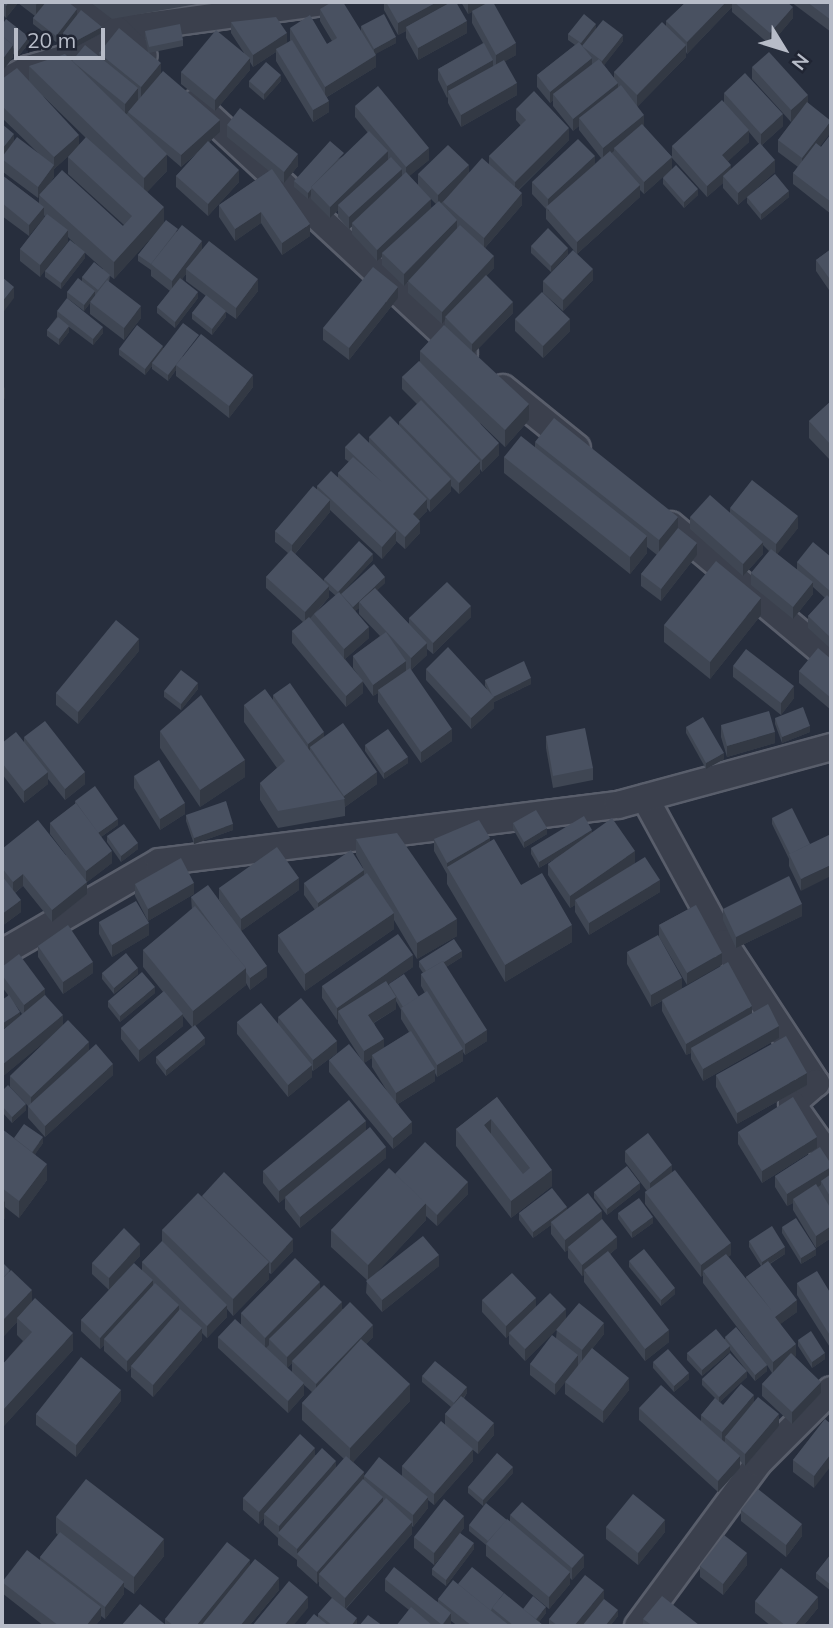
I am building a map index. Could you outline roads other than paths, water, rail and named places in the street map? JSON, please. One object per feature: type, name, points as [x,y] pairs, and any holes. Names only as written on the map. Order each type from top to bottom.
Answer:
[{"type":"street","points":[[71,2],[117,30],[484,372],[600,467]]},
{"type":"street","points":[[2,83],[28,69],[85,53],[117,30],[323,2]]},
{"type":"street","points":[[653,511],[831,659]]},
{"type":"street","points":[[2,953],[159,862],[618,805],[831,747]]},
{"type":"street","points":[[645,797],[723,943],[816,1083],[792,1104],[831,1159]]},
{"type":"street","points":[[638,1626],[758,1464],[831,1390]]}]
